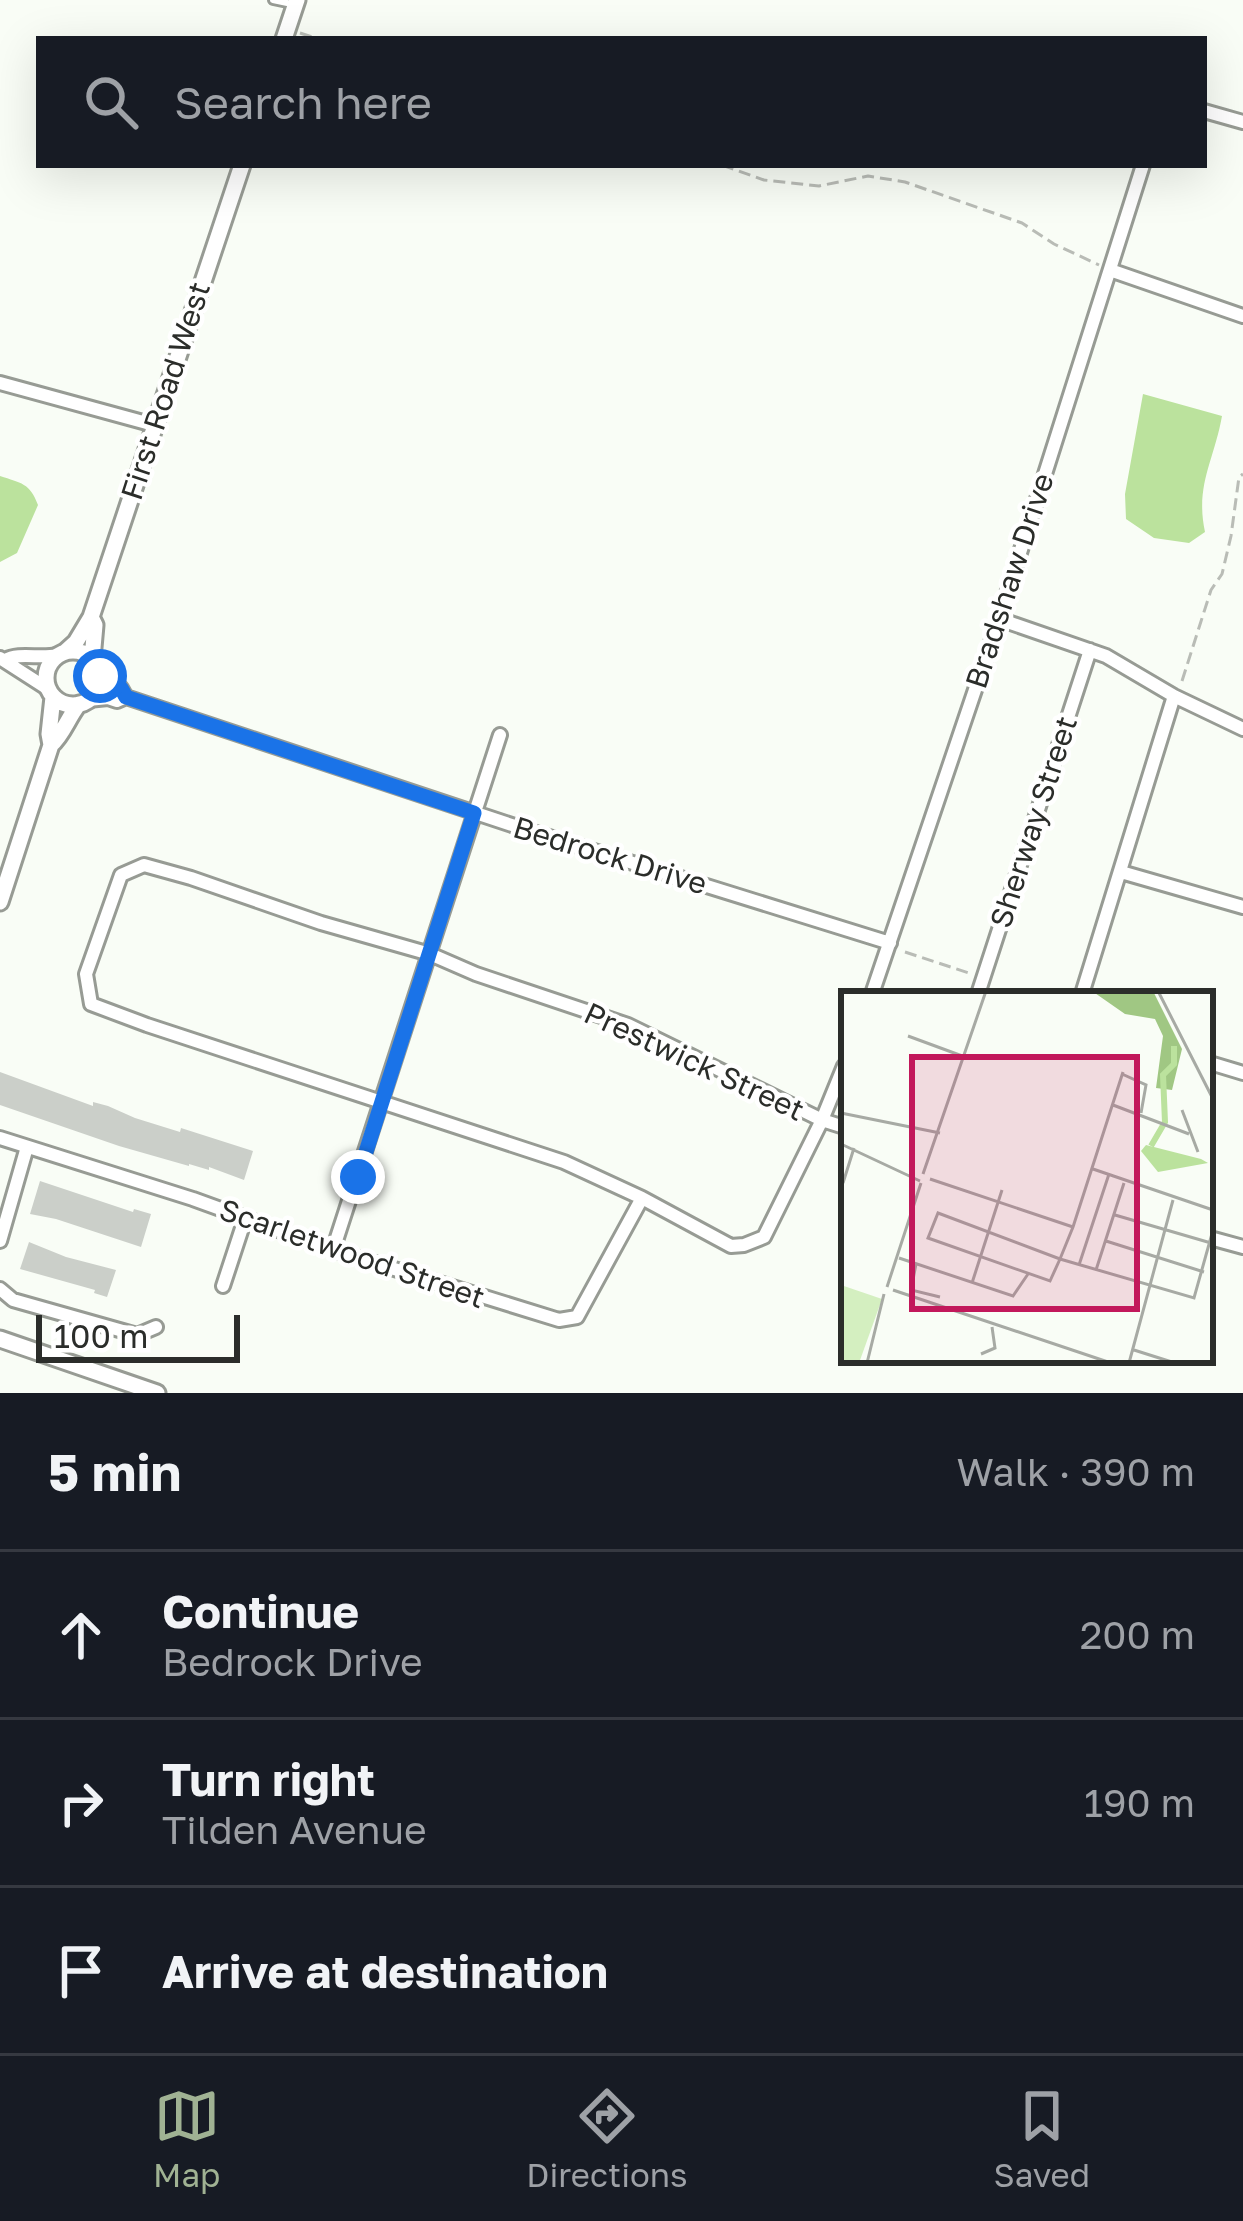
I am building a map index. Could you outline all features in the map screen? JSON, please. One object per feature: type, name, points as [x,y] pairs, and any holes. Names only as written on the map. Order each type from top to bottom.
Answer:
[{"type":"street","points":[[286,34],[296,2]]},
{"type":"street","points":[[1207,111],[1243,122]]},
{"type":"street","name":"First Road West","points":[[0,902],[51,745],[46,670],[76,642],[91,617],[241,168]]},
{"type":"street","name":"Bradshaw Drive","points":[[873,991],[1000,620],[1142,168]]},
{"type":"street","points":[[1110,270],[1243,316]]},
{"type":"street","points":[[0,383],[154,425]]},
{"type":"street","name":"First Road West","points":[[51,745],[59,739],[68,717],[95,694],[100,676],[92,659],[95,625],[91,617]]},
{"type":"street","points":[[1000,620],[1106,656],[1243,729]]},
{"type":"street","points":[[84,702],[61,703],[3,659],[14,655],[42,658],[75,650],[92,659]]},
{"type":"street","name":"Sherway Street","points":[[979,991],[1090,650]]},
{"type":"street","name":"Bedrock Drive","points":[[100,676],[121,688],[126,697]]},
{"type":"street","points":[[1083,991],[1174,696]]},
{"type":"street","name":"Bedrock Drive","points":[[84,702],[126,697],[474,813],[890,943]]},
{"type":"street","points":[[333,1250],[500,735]]},
{"type":"street","name":"Prestwick Street","points":[[382,1103],[91,1004],[86,974],[121,874],[144,866],[191,878],[430,954],[628,1024],[841,1126]]},
{"type":"street","points":[[1121,872],[1243,907]]},
{"type":"street","points":[[1213,1064],[1243,1073]]},
{"type":"street","points":[[382,1103],[564,1162],[731,1246],[764,1237],[841,1073]]},
{"type":"street","name":"Scarletwood Street","points":[[0,1138],[559,1320],[577,1317],[642,1198]]},
{"type":"street","points":[[0,1241],[27,1147]]},
{"type":"street","points":[[223,1286],[245,1219]]},
{"type":"street","points":[[1213,1239],[1243,1247]]},
{"type":"street","points":[[0,1289],[14,1300],[136,1335],[156,1327]]},
{"type":"street","points":[[0,1339],[157,1393]]},
{"type":"lane","points":[[273,0],[296,2]]},
{"type":"path","points":[[730,168],[764,180],[819,186],[868,176],[904,182],[1022,223],[1110,270]]},
{"type":"path","points":[[1182,681],[1211,590],[1222,574],[1243,474]]},
{"type":"path","points":[[905,952],[972,974]]},
{"type":"shaded area","points":[[1143,394],[1222,416],[1202,500],[1205,532],[1189,543],[1154,538],[1126,519],[1125,494]]},
{"type":"shaded area","points":[[0,476],[28,488],[38,505],[17,553],[0,562]]},
{"type":"building","points":[[0,1072],[93,1106],[93,1102],[108,1106],[253,1151],[244,1180],[119,1146],[0,1105]]},
{"type":"building","points":[[40,1181],[151,1214],[141,1247],[30,1214]]},
{"type":"building","points":[[29,1242],[116,1270],[107,1297],[20,1269]]},
{"type":"route","points":[[100,676],[121,688],[126,697],[474,813],[358,1177]]}]
